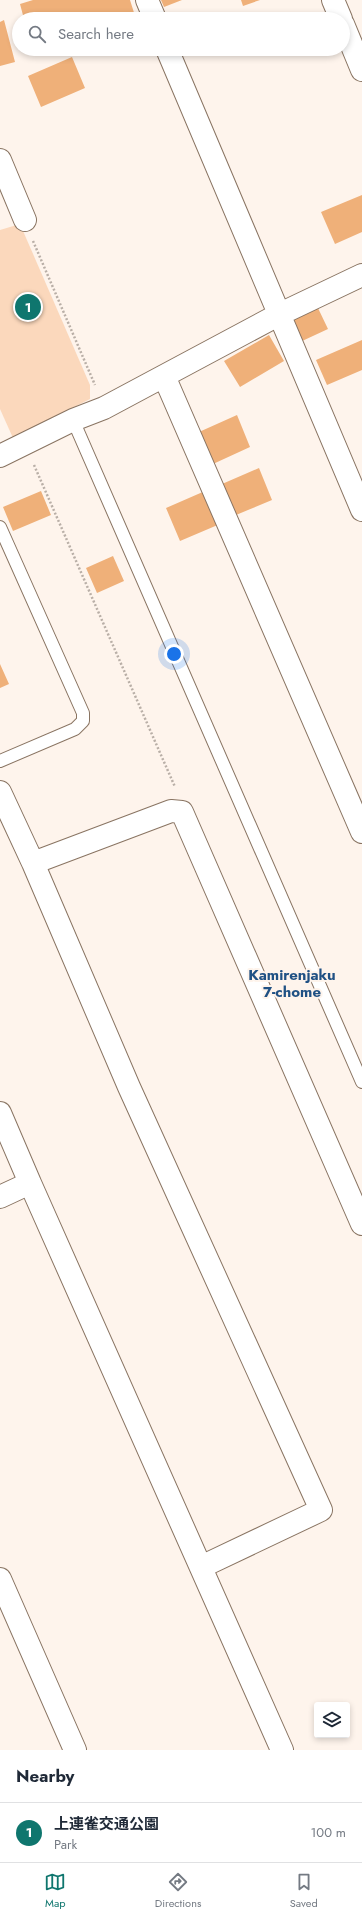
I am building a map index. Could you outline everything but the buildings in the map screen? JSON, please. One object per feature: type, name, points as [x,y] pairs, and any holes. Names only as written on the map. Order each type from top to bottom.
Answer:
[{"type":"street","points":[[147,0],[152,12]]},
{"type":"street","points":[[333,0],[338,12]]},
{"type":"street","points":[[350,41],[362,70]]},
{"type":"street","points":[[170,56],[278,315],[362,510]]},
{"type":"street","points":[[0,160],[24,220]]},
{"type":"street","points":[[0,456],[73,420],[104,408],[278,315],[362,275]]},
{"type":"street","points":[[164,376],[362,832]]},
{"type":"street","points":[[0,792],[33,863],[132,1094],[320,1510],[201,1567]]},
{"type":"street","points":[[33,863],[171,811],[182,812],[362,1224]]},
{"type":"street","points":[[0,1113],[282,1750]]},
{"type":"street","points":[[0,1197],[30,1183]]},
{"type":"street","points":[[0,1579],[75,1750]]},
{"type":"lane","points":[[73,420],[362,1082]]},
{"type":"lane","points":[[0,526],[83,712],[83,721],[75,729],[0,761]]},
{"type":"path","points":[[24,220],[104,408]]},
{"type":"path","points":[[25,444],[182,803],[182,812]]},
{"type":"shaded area","points":[[20,224],[90,385],[90,399],[13,438],[0,409],[0,230]]},
{"type":"place","name":"上連雀交通公園","points":[[28,307]]},
{"type":"district","name":"Kamirenjaku 7-chome","points":[[292,984]]}]
